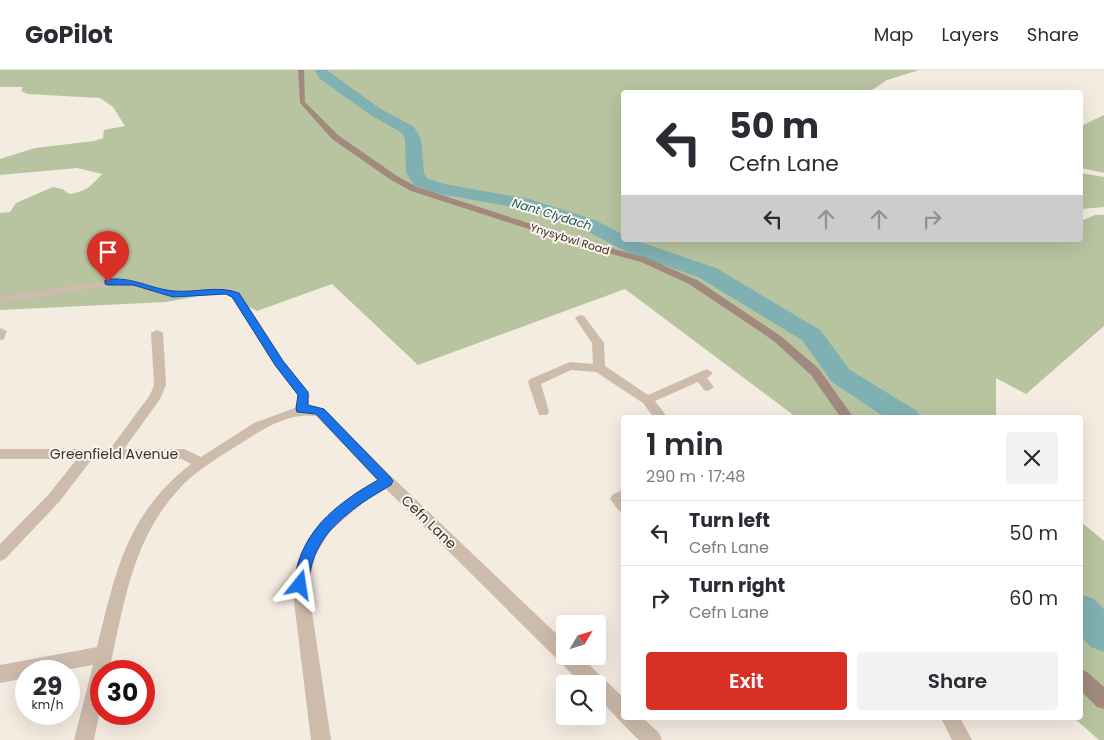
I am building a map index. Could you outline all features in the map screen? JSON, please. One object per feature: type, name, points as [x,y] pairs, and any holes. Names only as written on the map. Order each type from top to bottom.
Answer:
[{"type":"main road","name":"Ynysybwl Road","points":[[301,70],[302,102],[336,137],[394,178],[439,198],[644,260],[693,282],[778,339],[815,372],[846,415]]},
{"type":"main road","points":[[1083,680],[1104,700]]},
{"type":"street","points":[[0,300],[122,281],[173,294],[226,292],[236,295],[279,363],[304,395],[302,409],[282,415],[201,463],[174,485],[152,514],[131,550],[122,577],[84,740]]},
{"type":"street","points":[[580,318],[598,343],[599,368]]},
{"type":"street","points":[[115,452],[156,396],[160,385],[157,333]]},
{"type":"street","points":[[543,412],[534,382],[570,366],[599,368],[647,400],[660,415]]},
{"type":"street","points":[[647,400],[704,375],[708,387]]},
{"type":"street","name":"Cefn Lane","points":[[302,409],[311,408],[320,412],[387,481],[556,645]]},
{"type":"street","name":"Greenfield Avenue","points":[[0,454],[88,455],[115,452],[184,454],[201,463]]},
{"type":"street","points":[[0,554],[54,498],[88,455]]},
{"type":"street","points":[[321,740],[300,585],[308,554],[324,528],[361,496],[387,481]]},
{"type":"street","points":[[0,674],[104,654]]},
{"type":"street","name":"Cefn Lane","points":[[576,665],[586,675]]},
{"type":"street","name":"Cefn Lane","points":[[606,694],[621,708]]},
{"type":"street","points":[[632,720],[645,737]]},
{"type":"street","points":[[951,720],[962,740]]},
{"type":"green space","points":[[0,70],[919,70],[887,80],[872,90],[621,90],[621,242],[1083,242],[1083,220],[1095,215],[1104,215],[1104,326],[1026,394],[996,378],[996,415],[793,415],[625,289],[418,365],[332,284],[257,311],[222,292],[166,302],[0,310],[0,213],[10,212],[16,203],[53,187],[62,189],[70,194],[85,190],[102,174],[77,168],[0,175],[0,159],[35,148],[94,141],[103,138],[104,130],[125,126],[113,107],[100,98],[28,94],[21,91],[23,87],[0,87]]},
{"type":"green space","points":[[1104,115],[1104,173],[1083,168],[1083,125]]},
{"type":"green space","points":[[1083,173],[1104,177],[1104,207],[1083,209]]},
{"type":"green space","points":[[1083,524],[1104,541],[1104,740],[1099,740],[1076,720],[1083,720]]},
{"type":"waterway","name":"Nant Clydach","points":[[321,70],[324,75],[374,111],[409,130],[413,139],[415,173],[421,182],[440,189],[522,203],[588,224],[621,241]]},
{"type":"waterway","name":"Nant Clydach","points":[[622,242],[708,273],[811,335],[841,376],[902,415]]},
{"type":"waterway","name":"Nant Clydach","points":[[1083,613],[1104,634]]},
{"type":"route","points":[[108,282],[134,282],[154,290],[173,294],[226,292],[236,295],[279,363],[304,395],[302,409],[311,408],[320,412],[387,481],[361,496],[324,528],[308,554],[300,585]]}]
